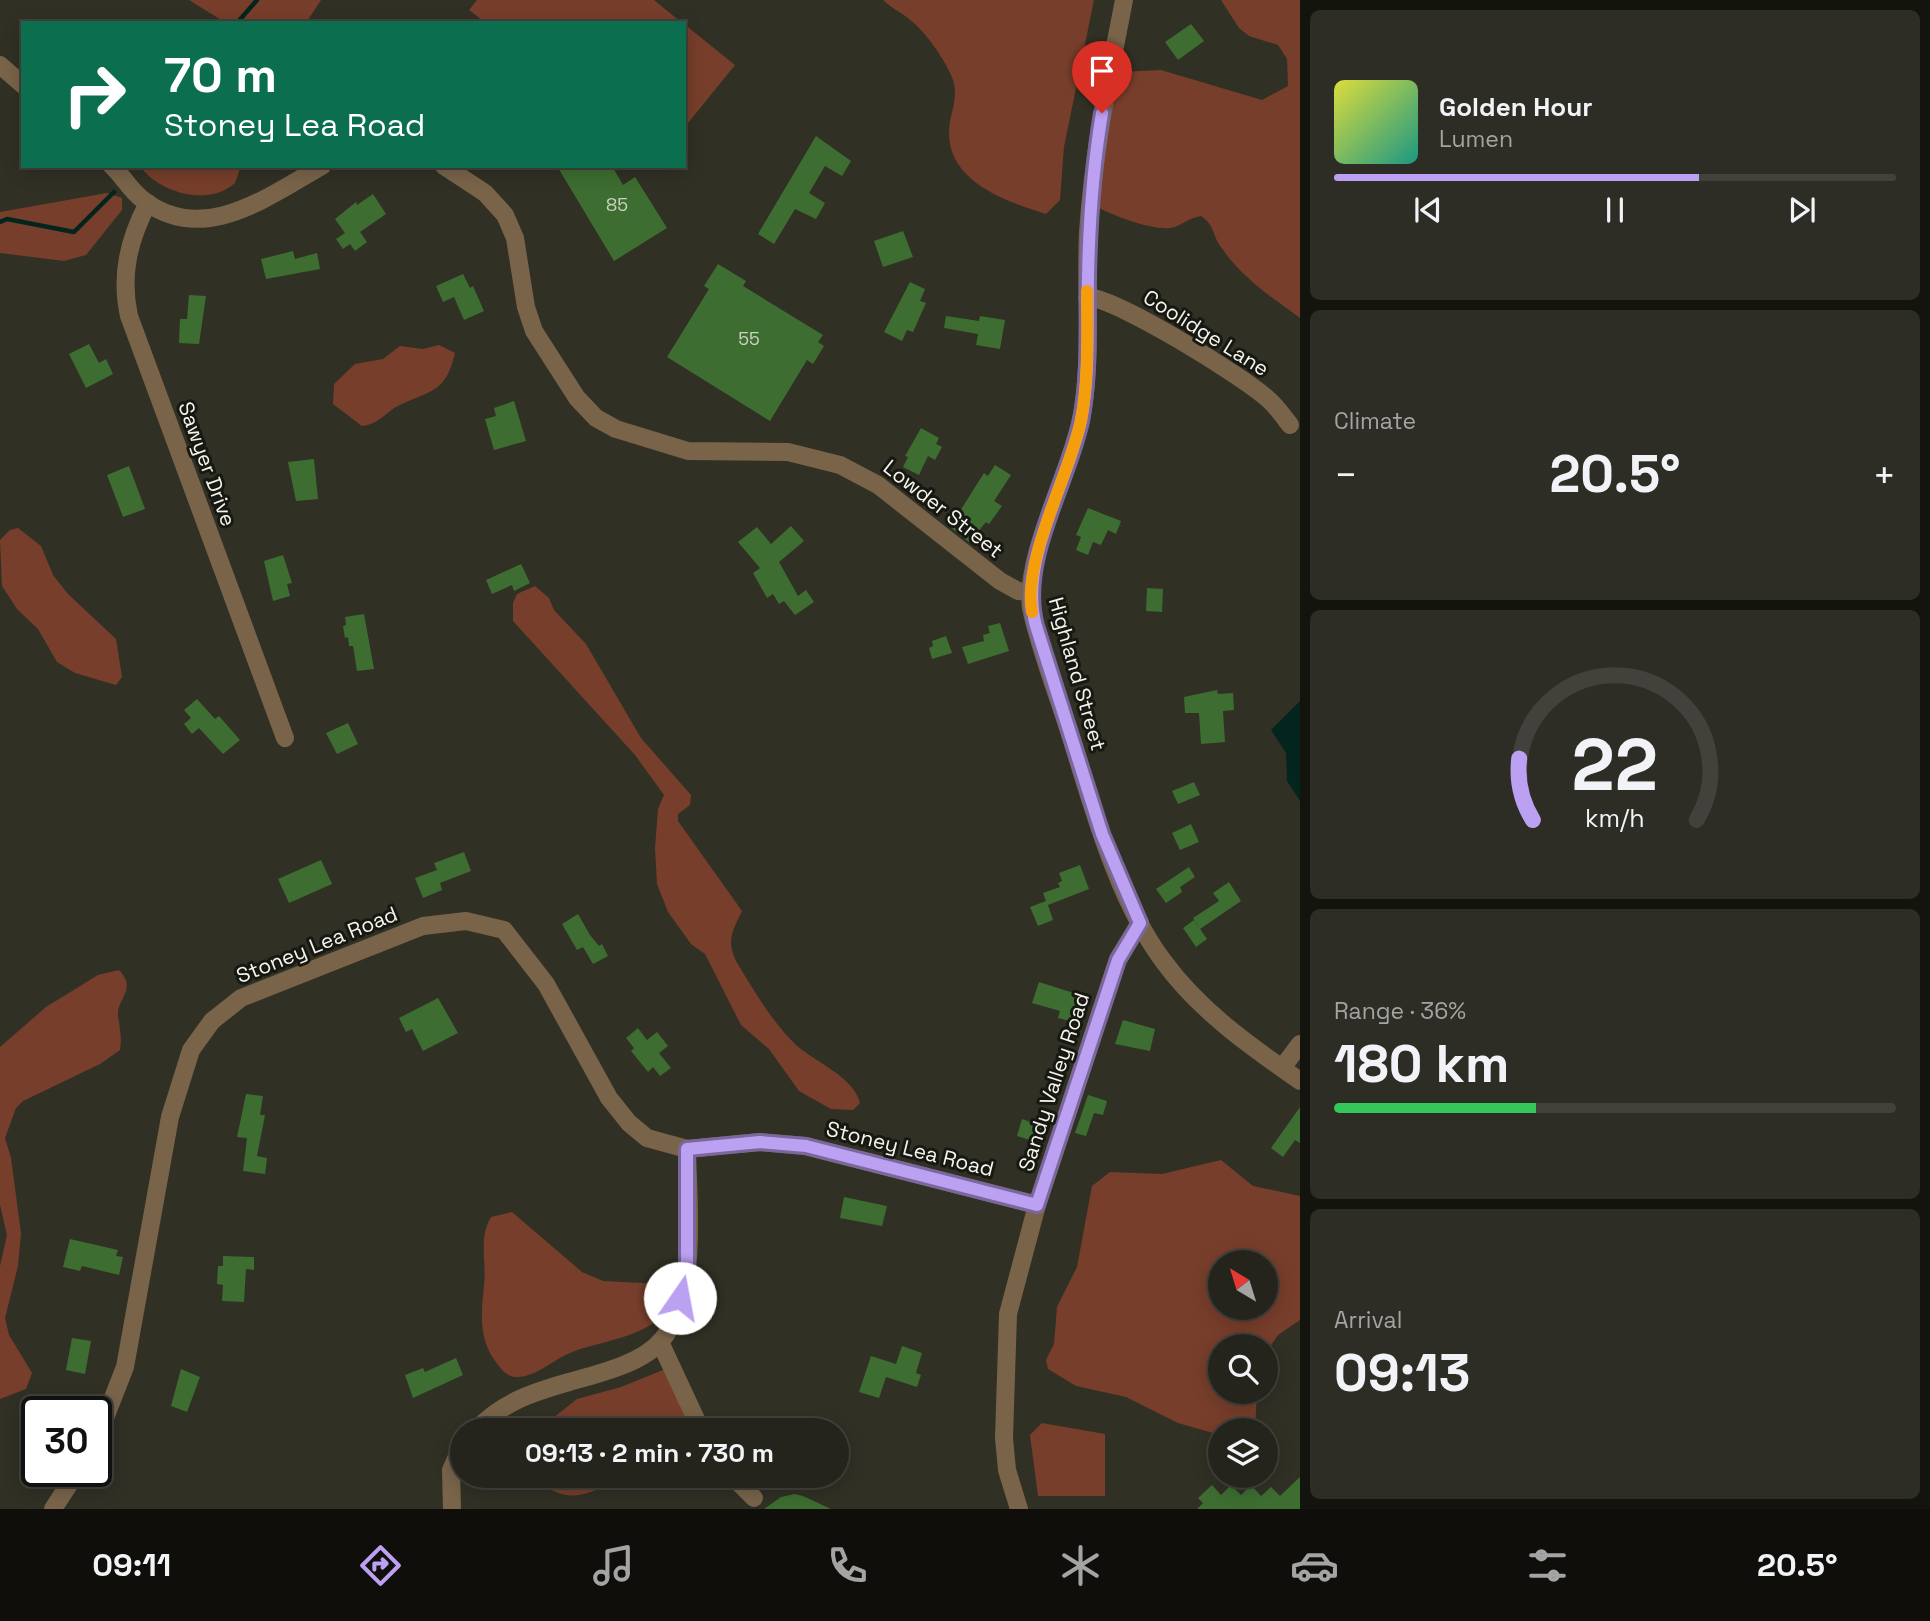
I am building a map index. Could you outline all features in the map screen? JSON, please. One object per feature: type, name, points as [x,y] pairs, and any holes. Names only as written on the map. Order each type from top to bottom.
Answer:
[{"type":"street","name":"Highland Street","points":[[1124,0],[1098,141],[1089,221],[1086,375],[1081,420],[1035,566],[1030,592],[1036,626],[1102,834],[1140,923],[1163,962],[1200,1003],[1234,1034],[1300,1080]]},
{"type":"street","points":[[0,65],[21,83]]},
{"type":"street","points":[[114,168],[148,203],[185,218],[218,218],[242,210],[318,168]]},
{"type":"street","name":"Lowder Street","points":[[447,168],[485,193],[505,215],[515,238],[526,307],[534,331],[577,398],[596,418],[616,429],[678,449],[707,453],[788,452],[840,465],[878,485],[950,544],[1006,585],[1030,592]]},
{"type":"street","name":"Sawyer Drive","points":[[148,203],[128,253],[125,293],[129,316],[285,738]]},
{"type":"street","name":"Coolidge Lane","points":[[1087,297],[1119,305],[1244,380],[1269,400],[1290,425]]},
{"type":"street","name":"Stoney Lea Road","points":[[112,1400],[125,1367],[170,1117],[191,1050],[212,1021],[241,998],[423,926],[466,921],[504,930],[546,984],[609,1098],[629,1124],[648,1138],[687,1149],[760,1142],[806,1146],[1037,1205]]},
{"type":"street","name":"Sandy Valley Road","points":[[1019,1509],[1007,1470],[1004,1365],[1008,1314],[1037,1205],[1118,960],[1140,923]]},
{"type":"street","points":[[1282,1068],[1300,1044]]},
{"type":"street","points":[[487,1418],[529,1394],[600,1373],[636,1358],[660,1342],[673,1323],[687,1273],[687,1149]]},
{"type":"street","points":[[660,1342],[695,1418]]},
{"type":"street","points":[[53,1509],[67,1487]]},
{"type":"street","points":[[451,1488],[452,1509]]},
{"type":"street","points":[[745,1488],[754,1497]]},
{"type":"shaded area","points":[[189,0],[321,0],[307,21],[223,21]]},
{"type":"shaded area","points":[[477,0],[654,0],[680,21],[483,21],[469,10]]},
{"type":"shaded area","points":[[883,0],[1094,0],[1064,147],[1060,200],[1046,214],[983,188],[959,165],[952,150],[949,133],[955,97],[951,75],[921,30]]},
{"type":"shaded area","points":[[1221,0],[1300,0],[1300,318],[1238,268],[1218,243],[1209,223],[1201,216],[1175,227],[1158,228],[1099,208],[1105,143],[1120,72],[1161,70],[1262,100],[1288,86],[1287,59],[1278,45],[1249,36],[1239,28]]},
{"type":"shaded area","points":[[686,26],[735,65],[686,126]]},
{"type":"shaded area","points":[[142,168],[240,168],[235,183],[224,190],[198,195],[171,190]]},
{"type":"shaded area","points":[[107,193],[122,198],[122,210],[86,255],[64,261],[0,253],[0,212]]},
{"type":"shaded area","points":[[439,345],[455,353],[442,383],[429,392],[395,408],[373,423],[362,426],[333,404],[334,384],[355,364],[383,359],[400,346],[423,349]]},
{"type":"shaded area","points":[[18,528],[41,546],[53,575],[68,594],[116,639],[122,677],[116,685],[75,673],[57,662],[38,629],[17,609],[2,586],[0,540],[10,530]]},
{"type":"shaded area","points":[[535,586],[549,598],[554,610],[586,644],[641,738],[691,795],[690,805],[678,814],[678,821],[742,911],[731,941],[736,961],[763,1005],[787,1036],[850,1085],[860,1103],[853,1110],[831,1109],[799,1091],[769,1049],[741,1025],[705,954],[691,944],[668,912],[657,884],[655,848],[658,809],[664,795],[635,755],[513,621],[513,603],[517,594]]},
{"type":"shaded area","points":[[119,970],[127,983],[118,1010],[120,1050],[100,1064],[23,1101],[16,1108],[5,1138],[11,1158],[21,1233],[18,1266],[5,1318],[9,1335],[32,1373],[26,1389],[0,1399],[0,1266],[7,1235],[0,1205],[0,1047],[46,1007],[98,975]]},
{"type":"shaded area","points":[[1221,1160],[1253,1186],[1300,1196],[1300,1320],[1278,1335],[1208,1334],[1208,1404],[1256,1404],[1256,1418],[1208,1418],[1208,1432],[1178,1423],[1126,1397],[1076,1386],[1048,1369],[1046,1360],[1054,1344],[1057,1307],[1077,1267],[1092,1186],[1110,1172],[1162,1174]]},
{"type":"shaded area","points":[[512,1212],[582,1272],[603,1281],[661,1284],[672,1300],[665,1313],[642,1330],[570,1353],[530,1375],[516,1377],[506,1374],[492,1357],[482,1328],[484,1242],[491,1217]]},
{"type":"shaded area","points":[[668,1368],[688,1418],[553,1418],[577,1399],[621,1387]]},
{"type":"shaded area","points":[[1042,1423],[1105,1434],[1105,1496],[1038,1496],[1030,1435]]},
{"type":"shaded area","points":[[549,1488],[601,1488],[576,1495],[555,1492]]},
{"type":"water","points":[[1300,701],[1300,801],[1287,781],[1286,753],[1271,730]]},
{"type":"building","points":[[1191,24],[1204,41],[1178,60],[1165,42]]},
{"type":"building","points":[[816,136],[851,161],[842,176],[825,166],[809,193],[825,203],[816,219],[795,209],[774,244],[758,234]]},
{"type":"building","points":[[558,168],[613,168],[623,185],[635,177],[667,228],[614,261]]},
{"type":"building","points":[[373,194],[386,214],[360,232],[367,242],[355,251],[350,244],[343,249],[336,239],[345,233],[335,219],[356,202],[357,205]]},
{"type":"building","points":[[903,231],[913,257],[883,267],[874,241]]},
{"type":"building","points":[[293,251],[295,259],[317,253],[320,269],[266,279],[261,259]]},
{"type":"building","points":[[718,264],[746,281],[743,286],[823,335],[818,342],[824,346],[813,364],[807,360],[770,421],[667,357],[709,289],[704,286]]},
{"type":"building","points":[[463,274],[470,288],[473,286],[484,311],[464,320],[454,297],[443,302],[436,286]]},
{"type":"building","points":[[910,282],[925,289],[920,301],[926,303],[913,332],[907,330],[902,341],[884,332]]},
{"type":"building","points":[[189,295],[206,296],[199,344],[179,343],[180,319],[187,319]]},
{"type":"building","points":[[946,316],[979,321],[980,316],[1005,320],[1000,349],[976,345],[978,334],[944,328]]},
{"type":"building","points":[[89,344],[99,363],[106,359],[113,374],[86,388],[69,354]]},
{"type":"building","points":[[514,401],[526,441],[494,450],[485,419],[496,416],[494,408]]},
{"type":"building","points":[[921,428],[939,438],[936,444],[942,447],[935,460],[928,456],[919,475],[903,467],[908,457],[905,456]]},
{"type":"building","points":[[314,459],[318,499],[296,501],[288,462]]},
{"type":"building","points":[[995,465],[1011,475],[994,501],[1002,506],[989,524],[986,522],[969,542],[950,527],[984,473],[988,476]]},
{"type":"building","points":[[129,466],[145,509],[123,517],[107,475]]},
{"type":"building","points":[[1088,508],[1121,521],[1116,534],[1108,530],[1101,545],[1093,542],[1088,555],[1076,550],[1081,537],[1076,535]]},
{"type":"building","points":[[791,526],[804,541],[779,562],[798,596],[806,590],[814,602],[795,615],[784,601],[779,604],[773,594],[767,598],[753,573],[760,568],[738,542],[757,527],[771,544]]},
{"type":"building","points":[[283,555],[292,583],[287,584],[290,596],[273,601],[264,561]]},
{"type":"building","points":[[521,564],[530,583],[514,591],[512,585],[492,594],[486,580]]},
{"type":"building","points":[[1147,588],[1163,589],[1162,612],[1146,611]]},
{"type":"building","points":[[364,614],[374,669],[357,671],[353,646],[349,646],[348,637],[345,638],[343,626],[346,625],[345,617]]},
{"type":"building","points":[[1000,623],[1009,651],[968,664],[962,647],[984,641],[983,635],[990,633],[988,626]]},
{"type":"building","points":[[946,636],[952,653],[932,659],[929,648],[933,646],[932,641]]},
{"type":"building","points":[[1217,690],[1218,694],[1233,693],[1234,710],[1223,711],[1225,742],[1201,744],[1199,713],[1185,713],[1184,697]]},
{"type":"building","points":[[197,699],[215,719],[219,716],[240,740],[223,754],[199,728],[192,734],[184,724],[191,718],[184,710]]},
{"type":"building","points":[[348,723],[358,744],[337,754],[326,733]]},
{"type":"building","points":[[1194,782],[1200,795],[1178,804],[1172,791]]},
{"type":"building","points":[[1191,824],[1199,842],[1180,850],[1172,833]]},
{"type":"building","points":[[464,852],[471,871],[440,883],[442,890],[423,898],[415,878],[437,870],[434,863]]},
{"type":"building","points":[[321,860],[332,884],[289,903],[278,879]]},
{"type":"building","points":[[1080,865],[1089,889],[1048,905],[1053,920],[1038,926],[1030,907],[1046,901],[1043,893],[1060,887],[1058,883],[1062,881],[1059,873]]},
{"type":"building","points":[[1189,867],[1195,877],[1180,887],[1182,892],[1166,903],[1156,889]]},
{"type":"building","points":[[1229,882],[1241,901],[1200,929],[1193,918],[1219,901],[1213,893]]},
{"type":"building","points":[[578,914],[590,935],[599,946],[602,944],[608,956],[593,964],[583,947],[577,950],[562,924]]},
{"type":"building","points":[[1194,920],[1207,939],[1196,947],[1183,928]]},
{"type":"building","points":[[1039,982],[1080,995],[1077,1003],[1083,1004],[1077,1023],[1058,1018],[1060,1011],[1032,1003]]},
{"type":"building","points":[[438,998],[458,1033],[423,1051],[412,1029],[406,1032],[399,1018]]},
{"type":"building","points":[[1123,1020],[1155,1029],[1150,1051],[1115,1044]]},
{"type":"building","points":[[638,1028],[647,1040],[657,1032],[668,1046],[659,1053],[671,1068],[660,1076],[653,1067],[648,1072],[631,1051],[634,1048],[626,1038]]},
{"type":"building","points":[[246,1094],[263,1096],[260,1115],[265,1115],[257,1156],[267,1158],[265,1174],[243,1171],[247,1138],[237,1137]]},
{"type":"building","points":[[1088,1095],[1107,1101],[1103,1115],[1094,1113],[1086,1136],[1075,1133]]},
{"type":"building","points":[[1300,1107],[1300,1143],[1295,1140],[1283,1157],[1271,1148]]},
{"type":"building","points":[[1022,1119],[1042,1126],[1036,1142],[1017,1136]]},
{"type":"building","points":[[844,1197],[887,1206],[882,1226],[840,1218]]},
{"type":"building","points":[[70,1239],[118,1250],[116,1256],[123,1257],[119,1275],[82,1266],[80,1271],[63,1267]]},
{"type":"building","points":[[223,1256],[254,1257],[254,1270],[246,1269],[244,1302],[222,1301],[223,1285],[217,1284],[218,1266],[223,1266]]},
{"type":"building","points":[[72,1338],[91,1341],[85,1374],[66,1370]]},
{"type":"building","points":[[902,1346],[922,1353],[916,1373],[921,1375],[917,1387],[886,1377],[879,1398],[859,1392],[871,1356],[896,1364]]},
{"type":"building","points":[[456,1358],[463,1375],[413,1398],[405,1375],[423,1368],[425,1372]]},
{"type":"building","points":[[181,1369],[200,1377],[187,1412],[171,1406]]},
{"type":"building","points":[[1300,1477],[1300,1509],[1197,1509],[1203,1503],[1198,1498],[1209,1488],[1215,1488],[1221,1495],[1228,1488],[1234,1488],[1241,1495],[1248,1488],[1254,1488],[1261,1496],[1272,1488],[1280,1496]]},
{"type":"building","points":[[795,1494],[831,1509],[764,1509],[781,1497]]},
{"type":"waterway","points":[[239,21],[257,0]]},
{"type":"waterway","points":[[0,222],[7,219],[74,232],[114,192]]},
{"type":"slow traffic","points":[[1032,612],[1032,575],[1075,443],[1083,407],[1087,291]]},
{"type":"route","points":[[680,1298],[687,1273],[687,1149],[760,1142],[806,1146],[1037,1205],[1118,960],[1140,923],[1102,834],[1036,626],[1030,599],[1035,566],[1075,443],[1083,407],[1088,235],[1102,113]]}]
